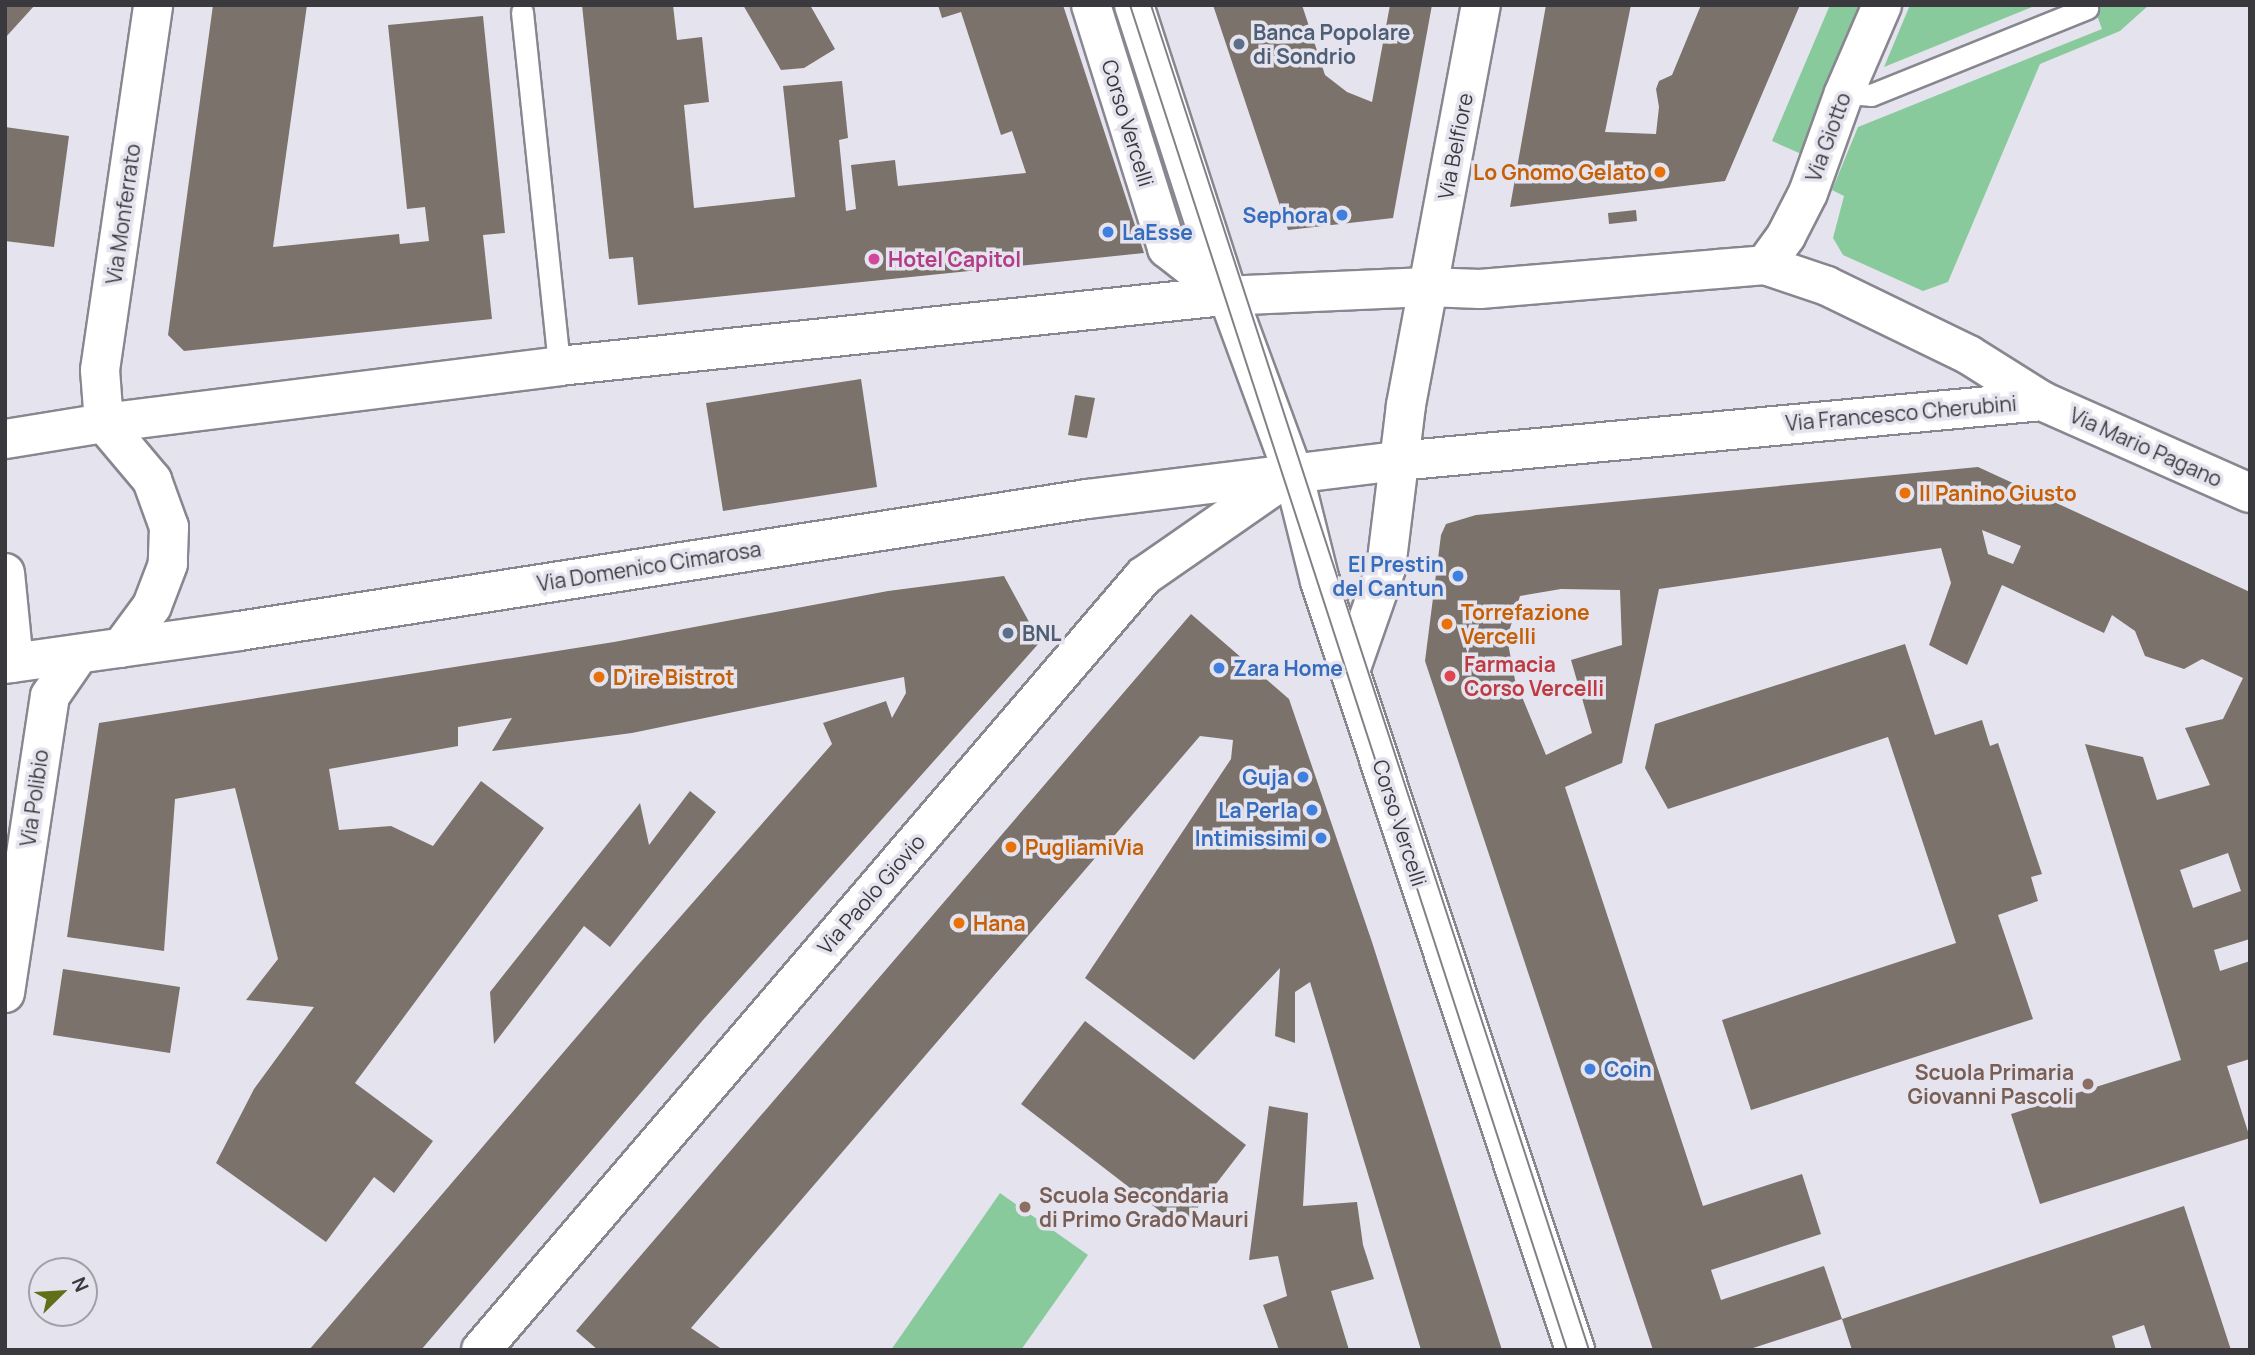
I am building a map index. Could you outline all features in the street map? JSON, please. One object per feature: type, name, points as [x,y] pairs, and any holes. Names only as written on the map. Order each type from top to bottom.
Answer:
[{"type":"street","name":"Via Monferrato","points":[[104,423],[100,370],[153,5]]},
{"type":"street","name":"Corso Vercelli","points":[[1091,5],[1167,248],[1228,296]]},
{"type":"street","name":"Via Belfiore","points":[[1350,671],[1386,568],[1398,461],[1427,287],[1481,5]]},
{"type":"street","name":"Via Giotto","points":[[1765,265],[1786,236],[1808,193],[1844,93],[1882,5]]},
{"type":"street","name":"Corso Vercelli","points":[[1136,8],[1228,296],[1293,473],[1320,581],[1575,1350]]},
{"type":"street","name":"Via Francesco Cherubini","points":[[1228,296],[1427,287],[1480,289],[1765,265],[1827,286],[1969,355],[2042,401]]},
{"type":"street","points":[[5,439],[104,423],[559,366],[1228,296]]},
{"type":"street","name":"Via Francesco Cherubini","points":[[1293,473],[2042,401]]},
{"type":"street","name":"Via Mario Pagano","points":[[2042,401],[2250,493]]},
{"type":"street","points":[[104,423],[152,480],[169,527],[168,564],[152,606],[121,648]]},
{"type":"street","name":"Via Domenico Cimarosa","points":[[10,663],[973,515],[1293,473]]},
{"type":"street","name":"Via Paolo Giovio","points":[[501,1343],[1144,576],[1293,473]]},
{"type":"street","points":[[5,573],[10,663]]},
{"type":"street","name":"Via Polibio","points":[[5,993],[50,696],[79,654]]},
{"type":"lane","points":[[1844,93],[1871,94],[2087,8]]},
{"type":"lane","points":[[522,12],[559,366]]},
{"type":"green space","points":[[1830,5],[1870,5],[1806,156],[1772,141]]},
{"type":"green space","points":[[1910,5],[2037,5],[1884,67]]},
{"type":"green space","points":[[2093,5],[2149,5],[2120,31],[2040,64],[1948,282],[1923,291],[1843,255],[1833,238],[1844,196],[1832,190],[1858,127],[2102,29]]},
{"type":"green space","points":[[1000,1193],[1088,1255],[1021,1350],[891,1350]]},
{"type":"building","points":[[5,5],[35,5],[5,38]]},
{"type":"building","points":[[213,5],[307,5],[273,247],[399,234],[400,244],[429,241],[425,207],[407,209],[388,25],[483,16],[505,233],[483,235],[492,319],[184,351],[168,335]]},
{"type":"building","points":[[582,5],[673,5],[677,40],[702,37],[709,102],[684,105],[694,208],[795,197],[783,86],[842,81],[848,138],[839,140],[846,211],[856,209],[851,165],[895,160],[898,186],[1026,173],[1012,131],[1001,135],[961,12],[942,18],[938,5],[1063,5],[1144,253],[638,305],[633,257],[609,259]]},
{"type":"building","points":[[743,5],[810,5],[835,49],[804,68],[781,70]]},
{"type":"building","points":[[1213,5],[1302,5],[1325,75],[1347,92],[1372,102],[1390,5],[1432,5],[1393,218],[1288,230]]},
{"type":"building","points":[[1546,5],[1631,5],[1605,132],[1656,134],[1659,107],[1656,89],[1659,81],[1672,75],[1701,5],[1800,5],[1725,181],[1510,207]]},
{"type":"building","points":[[5,127],[69,136],[54,247],[5,241]]},
{"type":"building","points":[[1636,210],[1637,221],[1609,224],[1608,213]]},
{"type":"building","points":[[861,379],[877,487],[723,511],[706,403]]},
{"type":"building","points":[[1075,395],[1095,398],[1087,438],[1068,435]]},
{"type":"building","points":[[1978,467],[2250,592],[2250,939],[2214,950],[2220,971],[2250,961],[2250,1059],[2227,1066],[2250,1138],[2040,1204],[2011,1114],[2181,1060],[2085,744],[2143,757],[2157,800],[2210,785],[2185,728],[2223,719],[2243,678],[2202,659],[2184,669],[2145,656],[2135,631],[2112,615],[2104,633],[2002,585],[1967,665],[1929,645],[1951,583],[1941,548],[1659,589],[1622,763],[1565,787],[1703,1206],[1802,1174],[1821,1234],[1711,1270],[1721,1300],[1824,1266],[1842,1319],[1747,1350],[1653,1350],[1425,661],[1441,535],[1446,524],[1476,515]],"holes":[[[1982,530],[2021,546],[2013,564],[1988,554]],[[1561,589],[1620,590],[1622,645],[1571,660],[1592,733],[1546,755],[1515,680],[1507,638],[1520,596]],[[2228,853],[2241,891],[2193,908],[2180,870]]]},
{"type":"building","points":[[1004,576],[1040,642],[703,1020],[421,1350],[309,1350],[638,965],[832,744],[823,723],[886,701],[892,718],[906,693],[904,677],[632,733],[492,751],[512,718],[458,727],[458,746],[329,769],[339,830],[391,826],[433,846],[481,781],[544,828],[355,1083],[433,1141],[394,1193],[374,1177],[326,1242],[216,1163],[254,1089],[314,1007],[246,1000],[278,959],[235,788],[175,799],[164,951],[67,937],[99,723],[614,642],[888,591]]},
{"type":"building","points":[[1191,614],[1289,699],[1372,942],[1502,1350],[1421,1350],[1310,982],[1295,992],[1295,1043],[1275,1036],[1280,968],[1194,1060],[1085,978],[1231,759],[1233,740],[1200,736],[691,1328],[723,1350],[598,1350],[576,1331]]},
{"type":"building","points":[[1905,644],[1935,735],[1982,720],[1990,746],[1998,743],[2042,874],[2031,877],[2038,901],[1998,915],[2033,1019],[1751,1110],[1722,1020],[1956,943],[1888,737],[1668,809],[1645,768],[1655,724]]},
{"type":"building","points":[[690,791],[716,812],[610,947],[584,926],[494,1044],[490,992],[640,803],[649,845]]},
{"type":"building","points":[[63,969],[180,987],[170,1053],[53,1035]]},
{"type":"building","points":[[1085,1021],[1246,1145],[1182,1228],[1021,1104]]},
{"type":"building","points":[[1269,1106],[1308,1113],[1303,1206],[1357,1202],[1363,1245],[1374,1279],[1331,1291],[1349,1350],[1279,1350],[1263,1305],[1287,1296],[1278,1256],[1249,1260]]},
{"type":"building","points":[[2184,1206],[2231,1350],[2152,1350],[2144,1325],[2112,1336],[2116,1350],[1852,1350],[1842,1319]]},
{"type":"tram line","points":[[1130,5],[1567,1350]]},
{"type":"tram line","points":[[1151,5],[1589,1350]]},
{"type":"place","name":"Banca Popolare di Sondrio","points":[[1239,44]]},
{"type":"place","name":"Lo Gnomo Gelato","points":[[1660,172]]},
{"type":"place","name":"Sephora","points":[[1342,215]]},
{"type":"place","name":"LaEsse","points":[[1108,232]]},
{"type":"place","name":"Hotel Capitol","points":[[874,259]]},
{"type":"place","name":"Il Panino Giusto","points":[[1905,493]]},
{"type":"place","name":"El Prestin del Cantun","points":[[1458,576]]},
{"type":"place","name":"Torrefazione Vercelli","points":[[1447,624]]},
{"type":"place","name":"BNL","points":[[1008,633]]},
{"type":"place","name":"Zara Home","points":[[1219,668]]},
{"type":"place","name":"Farmacia Corso Vercelli","points":[[1450,676]]},
{"type":"place","name":"D'ire Bistrot","points":[[599,677]]},
{"type":"place","name":"Guja","points":[[1303,777]]},
{"type":"place","name":"La Perla","points":[[1312,810]]},
{"type":"place","name":"Intimissimi","points":[[1321,838]]},
{"type":"place","name":"PugliamiVia","points":[[1011,847]]},
{"type":"place","name":"Hana","points":[[959,923]]},
{"type":"place","name":"Coin","points":[[1590,1069]]},
{"type":"place","name":"Scuola Primaria Giovanni Pascoli","points":[[2088,1084]]},
{"type":"place","name":"Scuola Secondaria di Primo Grado Mauri","points":[[1025,1207]]}]
